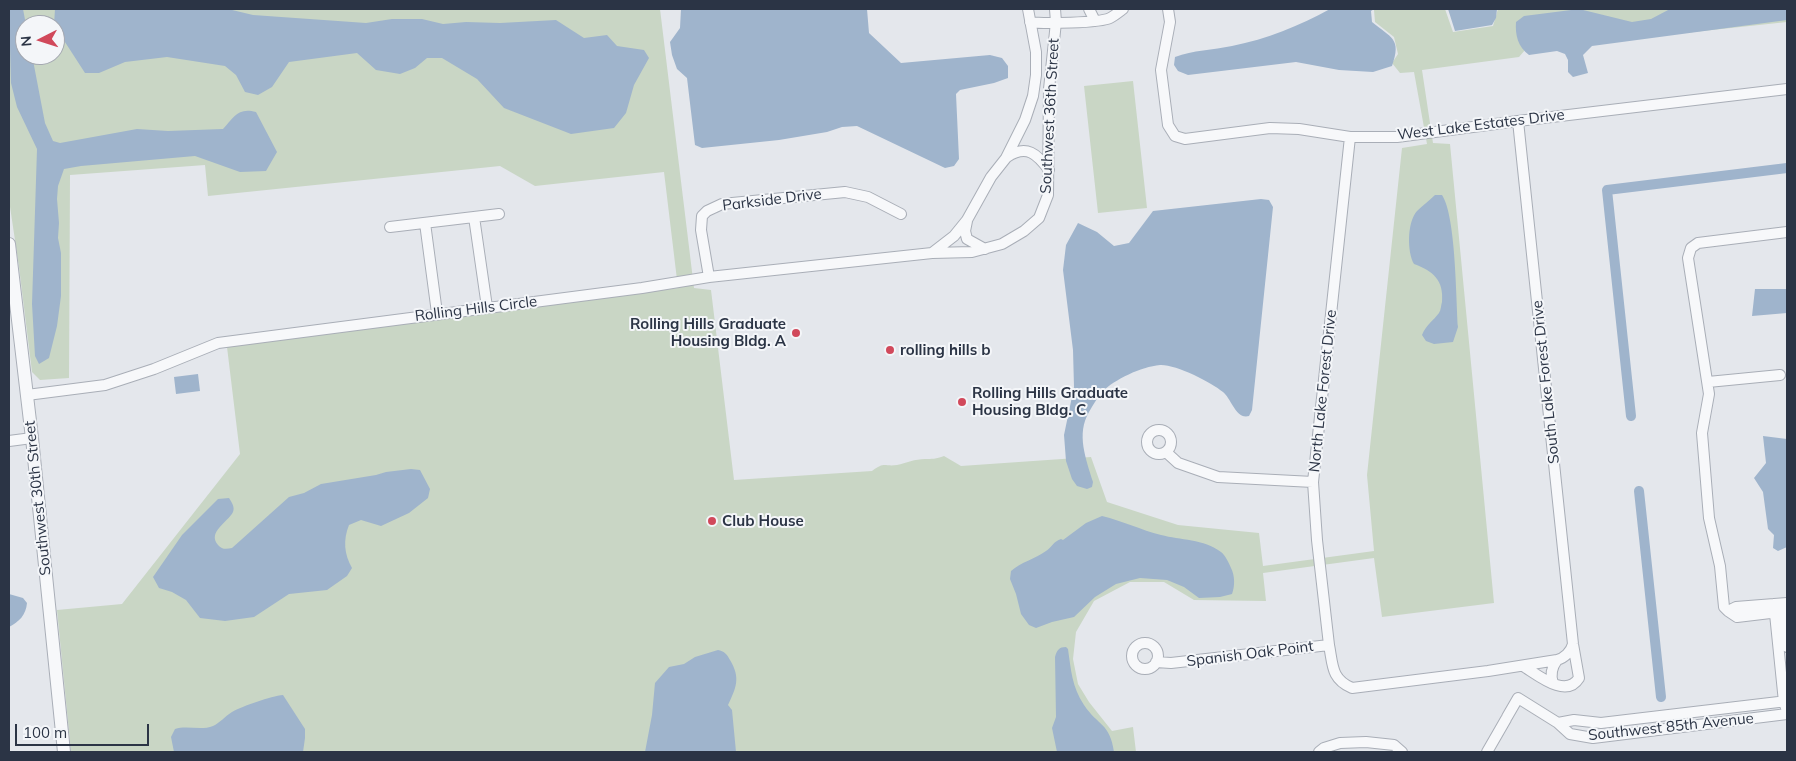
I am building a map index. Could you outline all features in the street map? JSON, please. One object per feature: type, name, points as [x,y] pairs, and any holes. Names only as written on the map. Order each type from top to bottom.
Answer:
[{"type":"street","name":"Southwest 36th Street","points":[[932,253],[954,236],[967,220],[991,177],[1006,158],[1026,120],[1033,96],[1036,75],[1036,52],[1028,9]]},
{"type":"street","name":"Southwest 36th Street","points":[[932,253],[972,252],[1002,244],[1024,231],[1038,218],[1048,195],[1048,89],[1056,22],[1055,9]]},
{"type":"street","points":[[1089,9],[1096,21]]},
{"type":"street","points":[[1030,22],[1040,24],[1096,21],[1111,18],[1123,9]]},
{"type":"street","name":"West Lake Estates Drive","points":[[1168,9],[1170,22],[1161,70],[1168,125],[1175,136],[1185,139],[1270,128],[1314,131],[1350,137],[1396,137],[1518,120],[1787,88]]},
{"type":"street","name":"South Lake Forest Drive","points":[[1518,120],[1573,644]]},
{"type":"street","name":"North Lake Forest Drive","points":[[1329,645],[1316,530],[1313,482],[1350,137]]},
{"type":"street","points":[[1006,158],[1015,151],[1024,150],[1040,158],[1049,170]]},
{"type":"street","name":"Parkside Drive","points":[[709,276],[701,230],[702,216],[707,211],[722,204],[845,192],[868,198],[901,214]]},
{"type":"street","points":[[390,227],[500,214]]},
{"type":"street","points":[[474,217],[487,307]]},
{"type":"street","points":[[967,220],[967,239],[984,249]]},
{"type":"street","points":[[425,223],[437,313]]},
{"type":"street","points":[[1781,608],[1737,617],[1724,606],[1720,566],[1709,518],[1702,433],[1709,394],[1708,382],[1688,258],[1691,248],[1698,243],[1787,232]]},
{"type":"street","name":"Southwest 30th Street","points":[[9,244],[32,438],[64,752]]},
{"type":"street","name":"Rolling Hills Circle","points":[[26,395],[105,385],[154,369],[218,343],[632,289],[709,276],[932,253]]},
{"type":"street","points":[[1708,382],[1780,375]]},
{"type":"street","points":[[9,440],[32,438]]},
{"type":"street","points":[[1166,452],[1178,463],[1218,477],[1313,482]]},
{"type":"street","points":[[1781,608],[1787,648]]},
{"type":"street","points":[[1781,608],[1787,713]]},
{"type":"street","points":[[1553,683],[1551,679],[1552,670],[1557,660],[1562,659],[1572,649],[1573,644]]},
{"type":"street","points":[[1523,666],[1560,687],[1568,687],[1579,678],[1573,644]]},
{"type":"street","name":"Spanish Oak Point","points":[[1156,662],[1171,664],[1329,645],[1334,673],[1342,683],[1352,688],[1557,660]]},
{"type":"street","name":"Southwest 85th Avenue","points":[[1487,752],[1518,698],[1570,734],[1593,738],[1787,713]]},
{"type":"street","name":"Southwest 85th Avenue","points":[[1558,724],[1574,720],[1601,724],[1785,701]]},
{"type":"street","points":[[1319,752],[1324,748],[1340,744],[1366,742],[1394,744],[1402,752]]},
{"type":"green space","points":[[9,9],[660,9],[694,288],[711,290],[734,480],[872,471],[882,465],[897,465],[944,456],[961,466],[1091,457],[1107,502],[1178,525],[1259,533],[1263,566],[1374,551],[1367,475],[1402,148],[1427,144],[1414,72],[1400,73],[1392,63],[1398,54],[1394,37],[1375,22],[1374,10],[1445,9],[1453,32],[1493,26],[1498,9],[1787,9],[1787,22],[1525,50],[1519,57],[1422,70],[1433,143],[1450,144],[1494,603],[1382,617],[1374,558],[1263,573],[1266,601],[1194,600],[1164,582],[1130,582],[1094,601],[1076,632],[1073,659],[1078,684],[1089,702],[1112,731],[1133,727],[1136,752],[71,752],[57,610],[122,604],[240,454],[227,347],[678,288],[664,172],[535,186],[500,166],[208,196],[205,165],[70,175],[69,378],[40,380],[32,372],[9,200]]},
{"type":"green space","points":[[1133,81],[1147,208],[1098,213],[1084,86]]},
{"type":"water","points":[[9,9],[23,9],[24,15],[15,15],[15,65],[34,65],[45,123],[53,141],[60,143],[137,129],[168,131],[223,129],[237,114],[250,111],[256,112],[277,152],[266,171],[240,172],[195,156],[64,169],[58,186],[57,199],[58,238],[61,253],[61,296],[57,326],[49,358],[39,364],[35,356],[32,304],[37,149],[17,107],[11,83]]},
{"type":"water","points":[[55,9],[228,9],[253,15],[366,23],[392,19],[422,19],[443,24],[556,20],[584,38],[607,35],[617,46],[644,50],[649,58],[634,85],[626,113],[614,128],[571,134],[504,108],[477,79],[442,58],[427,58],[415,68],[400,74],[376,70],[357,53],[289,62],[272,87],[258,95],[245,92],[236,75],[225,66],[167,57],[125,62],[99,73],[85,73],[65,42],[65,15],[55,15]]},
{"type":"water","points":[[681,9],[867,9],[869,33],[901,63],[990,55],[1002,58],[1008,66],[1008,78],[960,90],[956,94],[959,159],[954,166],[945,168],[857,126],[842,127],[827,132],[779,140],[702,148],[695,145],[687,78],[677,69],[670,42],[680,28]]},
{"type":"water","points":[[1330,9],[1374,9],[1371,11],[1372,22],[1393,39],[1395,44],[1396,50],[1392,66],[1373,72],[1339,70],[1296,62],[1188,75],[1178,71],[1174,65],[1175,57],[1258,40],[1307,21]]},
{"type":"water","points":[[1448,9],[1497,9],[1496,18],[1492,25],[1455,31]]},
{"type":"water","points":[[1579,9],[1632,22],[1651,19],[1670,9],[1787,9],[1787,20],[1592,46],[1583,55],[1588,73],[1573,77],[1568,72],[1568,60],[1565,54],[1557,51],[1529,55],[1522,48],[1516,32],[1516,22],[1524,16]]},
{"type":"water","points":[[1435,195],[1442,195],[1447,206],[1450,221],[1453,239],[1458,327],[1453,342],[1434,344],[1426,341],[1422,335],[1440,312],[1442,302],[1441,288],[1432,273],[1414,264],[1410,252],[1409,237],[1411,222],[1417,211]]},
{"type":"water","points":[[1261,199],[1269,200],[1273,207],[1252,410],[1249,416],[1241,415],[1237,412],[1223,392],[1183,370],[1160,365],[1137,371],[1107,387],[1100,394],[1089,412],[1083,429],[1083,447],[1093,482],[1092,487],[1087,489],[1077,486],[1072,479],[1066,461],[1064,435],[1074,387],[1073,350],[1063,270],[1066,245],[1078,223],[1097,232],[1114,246],[1129,243],[1153,211]]},
{"type":"water","points":[[1755,289],[1787,289],[1787,313],[1752,316]]},
{"type":"water","points":[[198,374],[200,391],[176,394],[174,377]]},
{"type":"water","points":[[1763,436],[1787,439],[1787,547],[1778,551],[1773,548],[1774,535],[1768,529],[1763,492],[1754,478],[1766,463]]},
{"type":"water","points":[[411,469],[420,470],[430,489],[428,498],[409,513],[381,526],[361,520],[349,525],[345,547],[352,568],[347,576],[327,590],[289,594],[254,617],[225,621],[200,618],[186,600],[172,592],[159,588],[153,577],[182,535],[218,499],[229,498],[234,510],[215,536],[215,540],[220,547],[228,549],[232,548],[289,497],[304,493],[321,484]]},
{"type":"water","points":[[1102,516],[1168,537],[1200,542],[1221,552],[1232,571],[1234,588],[1232,594],[1220,597],[1199,598],[1184,587],[1167,580],[1140,578],[1116,584],[1095,597],[1074,617],[1036,628],[1029,625],[1021,614],[1010,579],[1011,571],[1042,554],[1057,541],[1063,540],[1086,523]]},
{"type":"water","points":[[9,594],[23,598],[27,603],[21,618],[9,627]]},
{"type":"water","points":[[1066,647],[1077,692],[1089,712],[1110,735],[1114,752],[1057,752],[1052,728],[1056,717],[1055,657],[1059,649]]},
{"type":"water","points":[[718,650],[726,654],[735,672],[735,688],[728,705],[732,710],[736,752],[645,752],[652,715],[655,683],[669,667],[684,664],[695,657]]},
{"type":"water","points":[[283,695],[305,729],[303,752],[174,752],[171,737],[175,729],[213,726],[229,714],[250,704]]},
{"type":"waterway","points":[[1631,416],[1607,190],[1787,168]]},
{"type":"waterway","points":[[1639,491],[1661,697]]},
{"type":"place","name":"Rolling Hills Graduate Housing Bldg. A","points":[[796,333]]},
{"type":"place","name":"rolling hills b","points":[[890,350]]},
{"type":"place","name":"Rolling Hills Graduate Housing Bldg. C","points":[[962,402]]},
{"type":"place","name":"Club House","points":[[712,521]]}]
